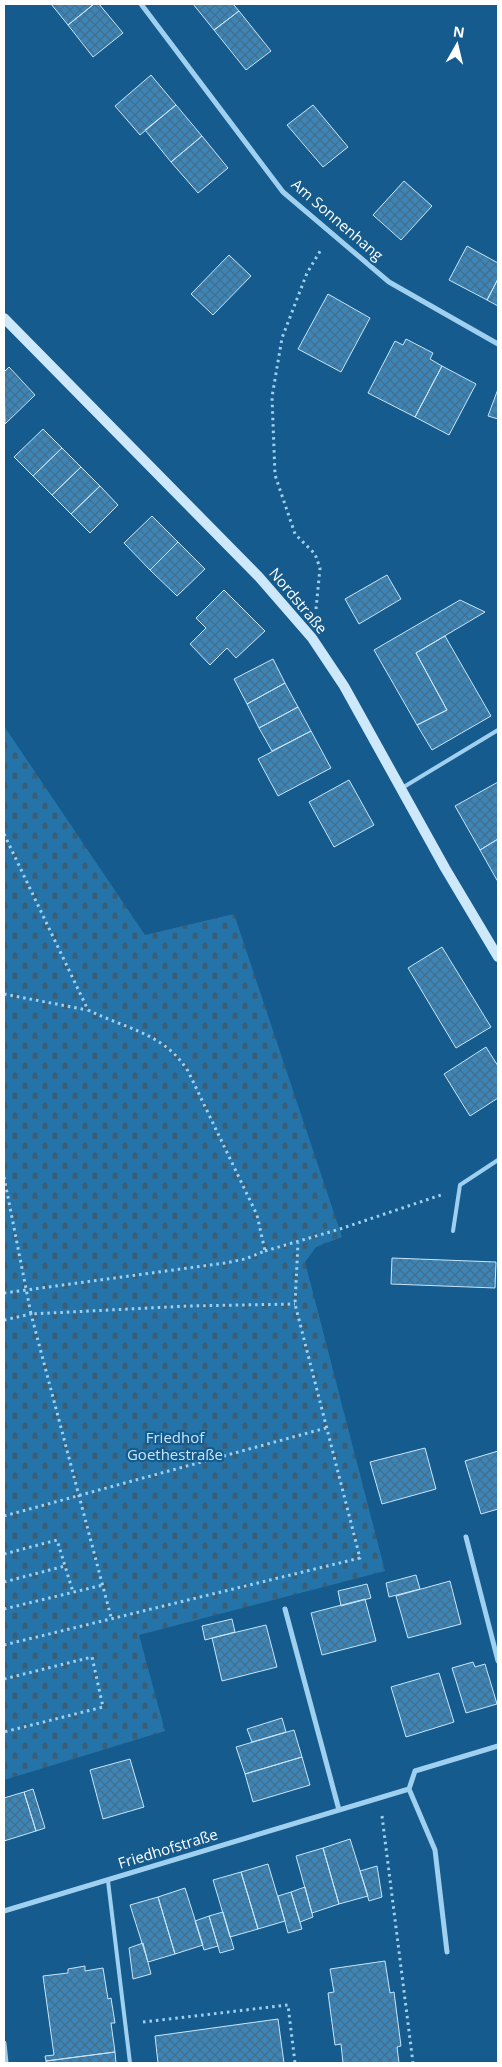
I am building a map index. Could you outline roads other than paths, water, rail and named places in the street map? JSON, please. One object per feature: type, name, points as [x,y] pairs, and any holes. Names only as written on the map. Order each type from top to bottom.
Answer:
[{"type":"main road","name":"Nordstraße","points":[[4,318],[259,577],[312,638],[344,686],[400,789],[498,957]]},
{"type":"street","name":"Am Sonnenhang","points":[[141,4],[284,192],[389,282],[498,344]]},
{"type":"street","points":[[466,1536],[498,1661]]},
{"type":"street","points":[[285,1608],[339,1810]]},
{"type":"street","points":[[447,1952],[435,1850],[409,1790],[415,1771],[498,1746]]},
{"type":"street","name":"Friedhofstraße","points":[[4,1911],[409,1790]]},
{"type":"street","points":[[4,2043],[6,2063]]},
{"type":"lane","points":[[400,789],[498,730]]},
{"type":"lane","points":[[452,1231],[460,1185],[498,1160]]},
{"type":"lane","points":[[108,1881],[130,2063]]},
{"type":"park label","name":"Friedhof Goethestraße","points":[[175,1446]]}]
